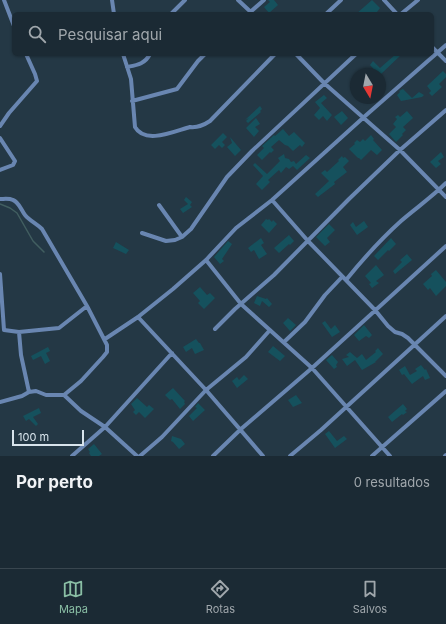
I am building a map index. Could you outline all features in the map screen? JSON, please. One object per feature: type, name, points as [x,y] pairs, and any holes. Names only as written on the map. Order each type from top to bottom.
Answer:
[{"type":"street","points":[[4,0],[12,21]]},
{"type":"street","points":[[112,0],[114,12]]},
{"type":"street","points":[[173,12],[185,0]]},
{"type":"street","points":[[238,0],[250,12]]},
{"type":"street","points":[[252,12],[264,0]]},
{"type":"street","points":[[328,12],[341,0]]},
{"type":"street","points":[[384,0],[395,12]]},
{"type":"street","points":[[403,12],[418,0]]},
{"type":"street","points":[[105,339],[138,317],[173,289],[206,260],[236,228],[272,200],[446,45]]},
{"type":"street","points":[[434,49],[446,61]]},
{"type":"street","points":[[0,126],[9,113],[37,81],[27,56]]},
{"type":"street","points":[[124,56],[131,79],[135,127],[137,131],[153,137],[190,127],[194,128],[210,121],[273,56]]},
{"type":"street","points":[[127,67],[140,64],[145,61],[149,56]]},
{"type":"street","points":[[132,102],[177,89],[198,61],[204,56]]},
{"type":"street","points":[[298,56],[324,83],[400,150],[446,197]]},
{"type":"street","points":[[142,233],[166,241],[175,240],[182,237],[191,229],[227,177],[252,151],[354,56]]},
{"type":"street","points":[[215,329],[274,274],[400,150],[446,110]]},
{"type":"street","points":[[0,138],[15,161],[13,165],[0,170]]},
{"type":"street","points":[[284,342],[306,322],[325,295],[344,278],[371,249],[400,221],[446,183]]},
{"type":"street","points":[[0,199],[13,200],[17,203],[24,214],[42,229],[87,306],[107,345],[107,352],[81,381],[64,396]]},
{"type":"street","points":[[272,200],[308,241],[395,332],[408,338],[414,346],[446,376]]},
{"type":"street","points":[[159,205],[182,237]]},
{"type":"street","points":[[213,456],[241,429],[312,368],[446,246]]},
{"type":"street","points":[[206,260],[241,304],[312,368],[390,456]]},
{"type":"street","points":[[0,274],[4,330],[19,332],[59,328],[87,306]]},
{"type":"street","points":[[290,456],[446,316]]},
{"type":"street","points":[[138,317],[206,390],[264,456]]},
{"type":"street","points":[[140,456],[162,437],[206,390],[240,363],[270,330]]},
{"type":"street","points":[[19,332],[21,355],[29,392]]},
{"type":"street","points":[[72,456],[105,427],[172,353]]},
{"type":"street","points":[[0,402],[22,396],[36,390],[46,395],[64,396],[81,411],[105,427],[137,456]]},
{"type":"street","points":[[372,456],[446,391]]},
{"type":"building","points":[[268,0],[274,0],[278,5],[268,12],[264,7],[270,2]]},
{"type":"building","points":[[372,0],[380,8],[377,12],[358,12]]},
{"type":"building","points":[[394,56],[400,56],[386,69],[386,68],[380,68]]},
{"type":"building","points":[[373,61],[380,68],[373,68],[370,65]]},
{"type":"building","points":[[443,71],[446,74],[446,77],[439,84],[442,87],[432,96],[429,93],[431,91],[427,86]]},
{"type":"building","points":[[403,89],[412,98],[419,92],[424,95],[422,97],[401,101],[397,95],[400,92],[399,91]]},
{"type":"building","points":[[324,95],[327,98],[321,103],[332,115],[327,121],[323,116],[319,120],[314,115],[320,108],[315,102]]},
{"type":"building","points":[[260,106],[262,109],[260,111],[261,112],[248,123],[246,121],[249,118],[245,120]]},
{"type":"building","points":[[342,111],[348,118],[341,125],[334,117]]},
{"type":"building","points":[[407,111],[413,118],[403,127],[406,130],[396,142],[389,134],[396,127],[393,124],[397,119],[395,117],[398,115],[400,117]]},
{"type":"building","points":[[256,118],[260,124],[255,127],[259,131],[254,137],[246,128]]},
{"type":"building","points":[[283,129],[289,136],[294,132],[305,143],[302,147],[300,145],[293,151],[279,140],[271,147],[274,150],[262,160],[257,155],[264,148],[262,146]]},
{"type":"building","points":[[223,133],[227,137],[222,142],[225,145],[222,148],[219,145],[215,149],[211,145]]},
{"type":"building","points":[[371,135],[374,139],[373,140],[382,150],[377,155],[371,150],[361,160],[349,149],[357,140],[360,142],[363,139],[365,141]]},
{"type":"building","points":[[230,137],[241,150],[235,156],[227,147],[232,143]]},
{"type":"building","points":[[441,152],[444,157],[438,161],[441,164],[436,168],[430,162]]},
{"type":"building","points":[[284,154],[285,158],[289,159],[291,162],[294,161],[296,164],[306,155],[310,158],[297,170],[293,166],[289,169],[286,167],[281,173],[279,170],[268,180],[270,182],[262,190],[256,184],[263,176],[253,165],[255,163],[267,174],[280,161],[278,158]]},
{"type":"building","points":[[342,156],[349,161],[343,167],[347,172],[334,182],[335,184],[318,197],[315,194],[329,181],[321,173],[325,170],[327,172],[339,161],[338,160]]},
{"type":"building","points":[[186,197],[192,202],[190,205],[192,207],[183,213],[180,209],[188,204],[184,200]]},
{"type":"building","points":[[266,219],[269,219],[272,222],[273,220],[277,224],[269,233],[261,225]]},
{"type":"building","points":[[364,221],[368,227],[357,235],[350,225],[353,222],[356,227]]},
{"type":"building","points":[[329,224],[335,230],[327,238],[330,242],[325,246],[316,237]]},
{"type":"building","points":[[289,235],[294,241],[279,253],[274,248]]},
{"type":"building","points":[[261,238],[264,243],[261,245],[267,254],[259,259],[254,250],[251,252],[248,248]]},
{"type":"building","points":[[391,238],[396,244],[378,260],[374,256]]},
{"type":"building","points":[[228,241],[232,244],[222,259],[224,261],[220,264],[214,257]]},
{"type":"building","points":[[116,242],[129,250],[126,254],[113,248]]},
{"type":"building","points":[[407,254],[412,260],[395,274],[393,271],[402,262],[400,260]]},
{"type":"building","points":[[376,265],[384,275],[376,281],[379,283],[372,288],[369,284],[371,283],[365,276]]},
{"type":"building","points":[[436,270],[446,282],[446,286],[436,296],[430,288],[428,290],[423,284]]},
{"type":"building","points":[[200,287],[207,295],[210,293],[215,298],[204,309],[198,303],[200,301],[193,293]]},
{"type":"building","points":[[257,296],[267,298],[272,304],[269,307],[262,301],[260,306],[254,303]]},
{"type":"building","points":[[288,318],[296,325],[290,331],[283,323]]},
{"type":"building","points":[[325,321],[331,329],[335,325],[340,332],[332,337],[322,323]]},
{"type":"building","points":[[364,325],[372,335],[369,338],[366,336],[359,341],[354,335]]},
{"type":"building","points":[[196,339],[204,350],[195,354],[192,348],[186,352],[183,347]]},
{"type":"building","points":[[273,346],[285,356],[280,361],[268,352]]},
{"type":"building","points":[[48,347],[50,351],[46,353],[50,361],[45,364],[41,356],[33,360],[31,356]]},
{"type":"building","points":[[378,348],[383,354],[376,362],[362,370],[355,360],[347,366],[342,359],[349,357],[346,355],[350,352],[357,358],[362,354],[366,360],[376,352],[375,351]]},
{"type":"building","points":[[332,355],[338,362],[336,365],[337,367],[334,369],[326,360]]},
{"type":"building","points":[[421,365],[425,370],[426,369],[430,378],[425,380],[423,376],[412,384],[404,374],[402,375],[399,370],[405,366],[410,375],[417,371],[415,369]]},
{"type":"building","points":[[244,375],[248,379],[237,388],[232,381],[237,377],[239,380]]},
{"type":"building","points":[[173,388],[185,401],[185,404],[180,409],[172,399],[170,400],[165,395]]},
{"type":"building","points":[[296,395],[302,403],[293,407],[288,400]]},
{"type":"building","points":[[137,398],[147,407],[149,405],[154,409],[145,418],[139,412],[136,415],[133,412],[135,410],[131,404]]},
{"type":"building","points":[[198,403],[205,410],[193,421],[189,416],[197,408],[195,407]]},
{"type":"building","points":[[403,404],[407,409],[405,411],[407,412],[392,422],[388,417]]},
{"type":"building","points":[[39,408],[41,413],[33,417],[38,424],[36,426],[29,419],[26,421],[23,416]]},
{"type":"building","points":[[329,431],[337,441],[344,436],[347,439],[335,448],[325,434]]},
{"type":"building","points":[[172,436],[181,439],[185,444],[179,449],[171,441]]},
{"type":"building","points":[[94,444],[102,454],[99,456],[91,456],[89,453],[90,452],[88,449]]},
{"type":"waterway","points":[[0,204],[17,213],[33,241],[44,252]]}]
